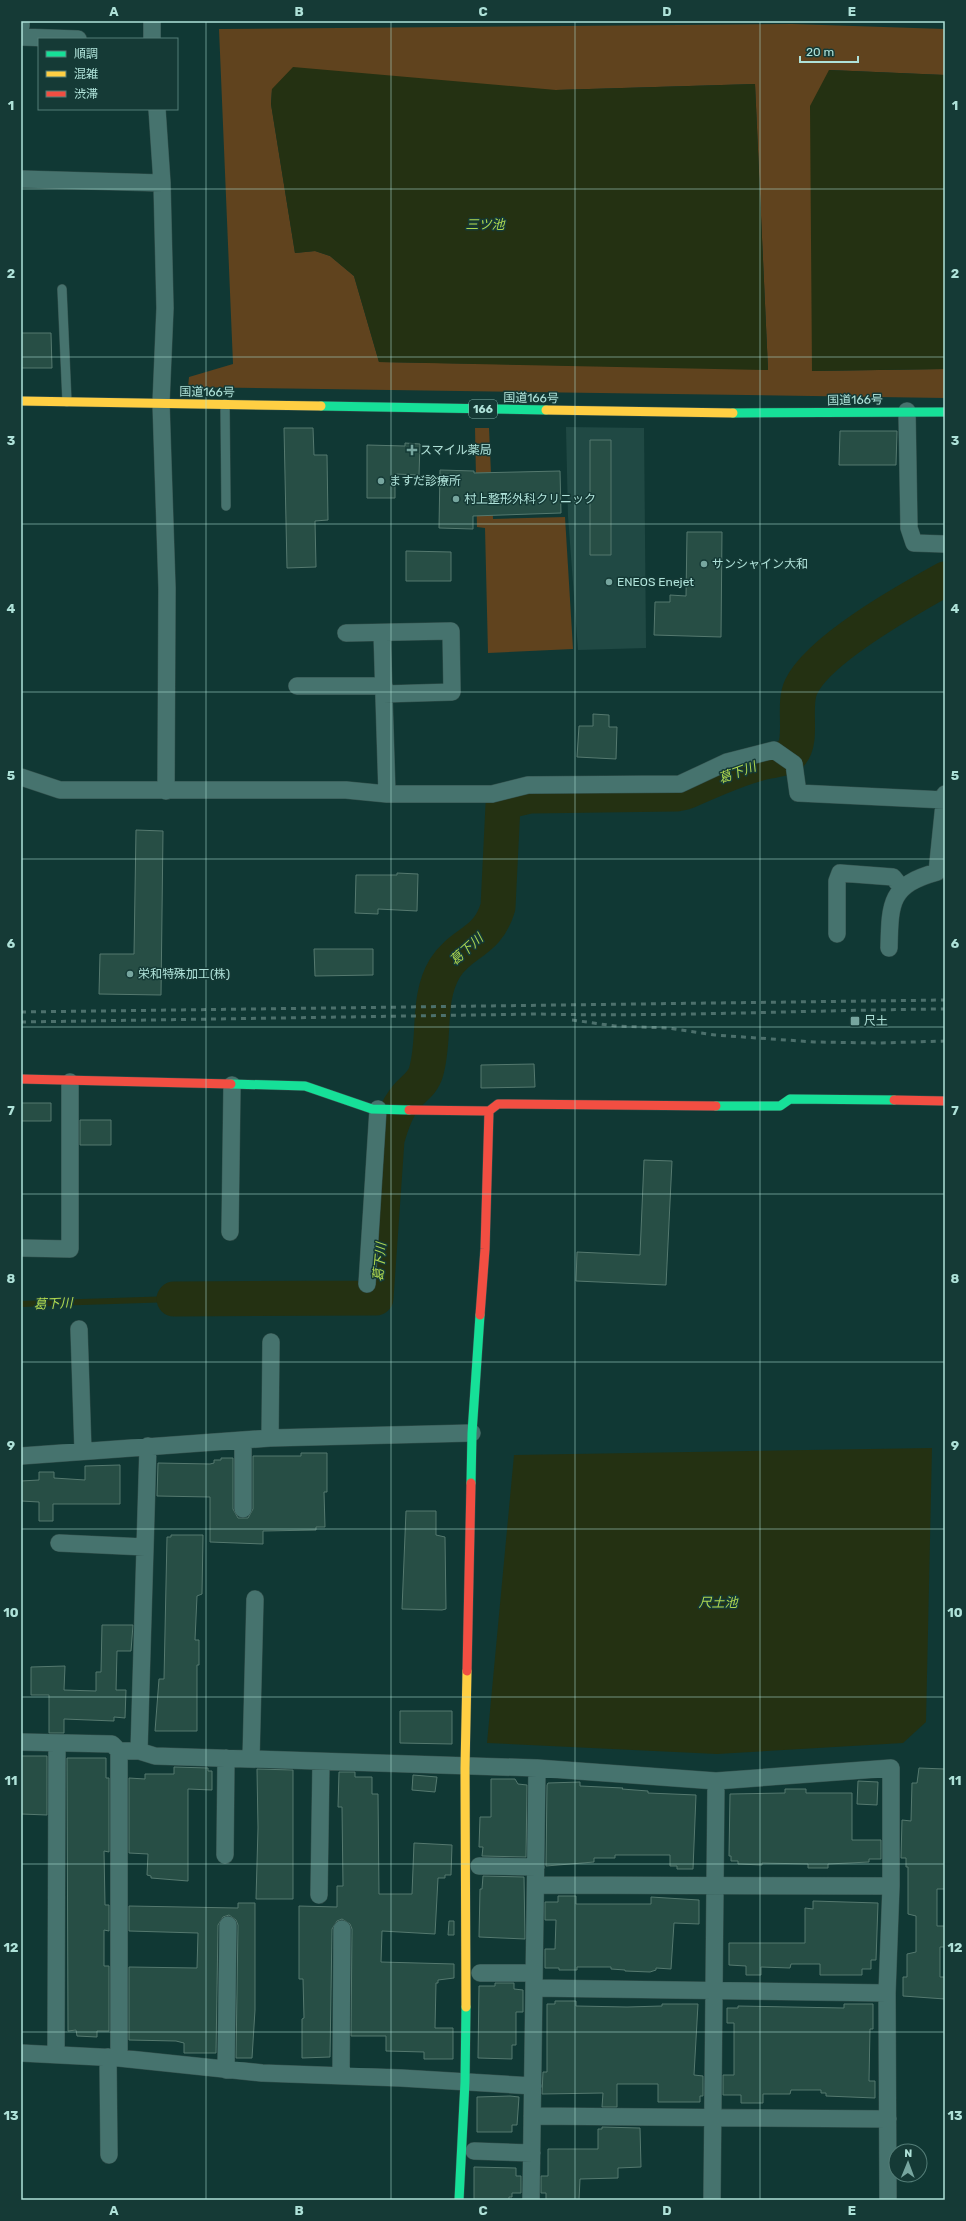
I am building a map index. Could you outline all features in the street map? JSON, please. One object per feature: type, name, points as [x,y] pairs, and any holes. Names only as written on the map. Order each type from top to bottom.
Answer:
[{"type":"main road","name":"国道166号","points":[[21,401],[713,413],[945,412]]},
{"type":"main road","points":[[21,1079],[70,1082],[305,1086],[372,1109],[411,1110],[489,1111],[498,1104],[780,1106],[790,1099],[945,1101]]},
{"type":"main road","points":[[459,2200],[465,2082],[465,1768],[472,1433],[484,1249],[489,1111]]},
{"type":"street","points":[[21,21],[21,26]]},
{"type":"street","points":[[152,21],[152,38]]},
{"type":"street","points":[[21,37],[50,38]]},
{"type":"street","points":[[157,110],[162,183],[165,308],[161,403],[167,588],[166,791]]},
{"type":"street","points":[[21,179],[162,183]]},
{"type":"street","points":[[907,411],[909,528],[914,542],[945,544]]},
{"type":"street","points":[[382,632],[387,794]]},
{"type":"street","points":[[297,686],[452,692],[451,632],[346,633]]},
{"type":"street","points":[[21,777],[60,790],[346,790],[387,794],[492,794],[528,785],[680,784],[727,762],[774,750],[794,764],[798,793],[945,798],[937,872],[915,878],[901,887],[893,902],[889,948]]},
{"type":"street","points":[[837,934],[837,881],[840,873],[893,877],[901,887]]},
{"type":"street","points":[[21,1248],[70,1249],[70,1082]]},
{"type":"street","points":[[230,1232],[232,1085]]},
{"type":"street","points":[[367,1284],[378,1109]]},
{"type":"street","points":[[79,1329],[83,1451]]},
{"type":"street","points":[[270,1438],[271,1342]]},
{"type":"street","points":[[21,1456],[270,1438],[472,1433]]},
{"type":"street","points":[[243,1440],[243,1509]]},
{"type":"street","points":[[140,1751],[148,1446]]},
{"type":"street","points":[[58,1544],[145,1547]]},
{"type":"street","points":[[251,1759],[255,1599]]},
{"type":"street","points":[[21,1742],[112,1744],[119,1750],[140,1751],[155,1756],[465,1768],[537,1768],[716,1781],[891,1768],[891,1886],[887,1993],[888,2200]]},
{"type":"street","points":[[56,2054],[57,1743]]},
{"type":"street","points":[[109,2155],[114,2058],[119,1750]]},
{"type":"street","points":[[225,1855],[226,1758]]},
{"type":"street","points":[[320,1895],[321,1762]]},
{"type":"street","points":[[531,2200],[537,1768]]},
{"type":"street","points":[[712,2200],[716,1781]]},
{"type":"street","points":[[479,1866],[536,1867]]},
{"type":"street","points":[[536,1885],[891,1886]]},
{"type":"street","points":[[226,2070],[228,1925]]},
{"type":"street","points":[[341,2076],[342,1929]]},
{"type":"street","points":[[480,1973],[534,1980],[715,1991],[887,1993]]},
{"type":"street","points":[[21,2053],[114,2058],[226,2070],[533,2086]]},
{"type":"street","points":[[532,2116],[713,2116],[888,2119]]},
{"type":"street","points":[[474,2151],[532,2153]]},
{"type":"lane","points":[[62,290],[67,402]]},
{"type":"lane","points":[[225,404],[226,506]]},
{"type":"shaded area","points":[[792,24],[945,29],[945,75],[829,70],[812,371],[945,369],[945,398],[188,387],[189,377],[233,364],[219,29]],"holes":[[[755,84],[768,369],[379,362],[354,276],[330,256],[315,251],[295,253],[271,104],[272,89],[556,90]]]},
{"type":"shaded area","name":"ENEOS Enejet","points":[[566,427],[644,428],[646,648],[578,650],[568,516]]},
{"type":"shaded area","points":[[475,428],[489,428],[493,519],[565,517],[573,649],[488,653],[485,528],[477,527]]},
{"type":"water","name":"三ツ池","points":[[293,67],[556,90],[755,84],[768,370],[379,362],[354,276],[330,256],[315,251],[295,253],[271,104],[272,89]]},
{"type":"water","points":[[829,70],[945,75],[945,369],[812,371],[810,106]]},
{"type":"water","name":"尺土池","points":[[932,1448],[926,1722],[903,1743],[717,1754],[487,1743],[514,1455]]},
{"type":"building","points":[[21,333],[51,333],[52,368],[21,368]]},
{"type":"building","points":[[284,428],[313,428],[314,455],[327,455],[328,520],[315,521],[316,567],[287,568]]},
{"type":"building","points":[[840,431],[897,431],[896,465],[839,465]]},
{"type":"building","points":[[590,440],[611,440],[611,555],[590,555]]},
{"type":"building","name":"ますだ診療所","points":[[405,443],[420,444],[419,475],[395,474],[395,498],[367,498],[367,445],[405,446]]},
{"type":"building","points":[[440,470],[474,471],[474,473],[560,471],[561,513],[473,516],[473,529],[439,528]]},
{"type":"building","name":"サンシャイン大和","points":[[687,532],[722,532],[721,637],[654,635],[655,602],[670,602],[670,595],[686,596]]},
{"type":"building","points":[[406,551],[451,552],[451,581],[406,581]]},
{"type":"building","points":[[593,714],[609,715],[609,727],[617,727],[616,759],[577,757],[579,726],[593,726]]},
{"type":"building","points":[[136,830],[163,831],[161,995],[99,994],[100,954],[134,954]]},
{"type":"building","points":[[397,873],[418,874],[417,911],[378,909],[378,914],[355,913],[356,875],[397,875]]},
{"type":"building","points":[[314,949],[373,949],[373,975],[315,976]]},
{"type":"building","points":[[534,1064],[535,1087],[481,1088],[481,1065]]},
{"type":"building","points":[[21,1103],[51,1103],[51,1121],[21,1121]]},
{"type":"building","points":[[80,1120],[111,1120],[111,1145],[80,1145]]},
{"type":"building","points":[[644,1160],[672,1161],[666,1285],[576,1281],[577,1252],[640,1255]]},
{"type":"building","points":[[301,1453],[327,1453],[327,1492],[324,1492],[325,1527],[316,1527],[316,1530],[263,1531],[263,1544],[210,1542],[210,1497],[157,1496],[158,1463],[210,1464],[214,1463],[214,1460],[221,1460],[221,1458],[233,1458],[233,1509],[238,1518],[248,1518],[253,1509],[253,1456],[301,1456]]},
{"type":"building","points":[[120,1465],[120,1504],[53,1504],[53,1521],[39,1521],[39,1502],[21,1501],[21,1481],[39,1480],[39,1472],[54,1472],[54,1478],[85,1480],[85,1466]]},
{"type":"building","points":[[406,1511],[436,1511],[436,1535],[445,1537],[446,1609],[402,1609]]},
{"type":"building","points":[[171,1535],[203,1535],[202,1594],[197,1596],[195,1640],[199,1640],[199,1665],[197,1665],[197,1731],[155,1731],[159,1679],[164,1679],[167,1537],[171,1537]]},
{"type":"building","points":[[102,1625],[133,1625],[131,1651],[117,1651],[116,1690],[126,1690],[125,1718],[114,1717],[114,1721],[64,1719],[64,1733],[49,1733],[49,1695],[31,1695],[31,1667],[65,1666],[64,1690],[96,1691],[96,1672],[101,1672]]},
{"type":"building","points":[[400,1711],[452,1711],[452,1744],[400,1743]]},
{"type":"building","points":[[21,1756],[47,1756],[47,1815],[21,1814]]},
{"type":"building","points":[[67,1758],[106,1758],[106,1778],[109,1778],[109,1852],[104,1851],[105,1905],[109,1905],[109,1931],[104,1930],[104,1966],[109,1966],[109,2031],[97,2031],[97,2037],[77,2036],[76,2030],[68,2031]]},
{"type":"building","points":[[174,1767],[208,1768],[208,1771],[212,1771],[212,1790],[188,1789],[188,1881],[151,1878],[151,1876],[147,1875],[148,1854],[129,1853],[129,1778],[145,1779],[145,1774],[174,1774]]},
{"type":"building","points":[[919,1768],[945,1769],[945,1889],[937,1889],[937,1926],[945,1926],[945,1947],[940,1947],[940,1977],[945,1977],[945,1999],[903,1996],[903,1977],[907,1977],[907,1954],[916,1952],[916,1916],[908,1914],[908,1867],[906,1867],[906,1858],[901,1858],[902,1820],[911,1821],[912,1783],[917,1783]]},
{"type":"building","points":[[257,1769],[293,1770],[293,1899],[256,1899],[258,1828]]},
{"type":"building","points":[[339,1772],[355,1772],[355,1777],[372,1777],[372,1794],[378,1794],[379,1894],[412,1894],[414,1843],[452,1845],[451,1875],[445,1875],[445,1878],[438,1878],[435,1934],[382,1931],[381,1962],[454,1964],[454,1978],[438,1980],[438,1983],[436,1983],[435,2028],[453,2028],[453,2059],[424,2059],[424,2052],[386,2051],[386,2036],[351,2036],[352,1929],[350,1924],[342,1919],[337,1921],[332,1929],[330,2057],[302,2058],[302,2019],[304,2018],[303,1979],[299,1979],[299,1906],[337,1907],[337,1886],[343,1886],[342,1807],[338,1807]]},
{"type":"building","points":[[413,1775],[437,1777],[435,1792],[412,1790]]},
{"type":"building","points":[[491,1779],[515,1779],[518,1784],[527,1785],[526,1857],[482,1856],[483,1847],[479,1847],[480,1817],[491,1817]]},
{"type":"building","points":[[858,1781],[878,1782],[877,1805],[857,1804]]},
{"type":"building","points":[[580,1782],[580,1786],[623,1788],[622,1789],[648,1791],[648,1793],[696,1795],[693,1869],[677,1869],[677,1866],[670,1866],[670,1855],[615,1855],[615,1858],[594,1858],[594,1862],[546,1866],[547,1785],[548,1783]]},
{"type":"building","points":[[785,1789],[806,1789],[806,1793],[852,1793],[852,1840],[881,1840],[881,1859],[869,1859],[869,1862],[828,1864],[828,1868],[808,1868],[808,1864],[762,1863],[762,1865],[738,1864],[738,1861],[731,1861],[731,1856],[729,1856],[730,1794],[785,1793]]},
{"type":"building","points":[[483,1876],[524,1877],[525,1939],[479,1937],[480,1889],[482,1889]]},
{"type":"building","points":[[558,1896],[576,1896],[576,1904],[651,1904],[651,1897],[699,1900],[699,1924],[674,1923],[671,1969],[656,1968],[656,1970],[650,1972],[625,1971],[611,1969],[611,1967],[577,1967],[577,1970],[545,1968],[545,1949],[555,1949],[556,1920],[545,1920],[545,1902],[558,1902]]},
{"type":"building","points":[[813,1901],[878,1903],[876,1960],[871,1960],[871,1969],[862,1969],[862,1975],[820,1975],[820,1964],[791,1964],[790,1968],[761,1967],[761,1975],[746,1975],[746,1966],[729,1965],[729,1943],[805,1943],[805,1908],[813,1909]]},
{"type":"building","points":[[238,1903],[255,1903],[255,2010],[252,2058],[236,2058],[238,1925],[236,1920],[229,1915],[223,1917],[218,1925],[216,2053],[184,2053],[184,2043],[176,2041],[129,2040],[129,1967],[197,1968],[198,1933],[129,1931],[129,1906],[238,1908]]},
{"type":"building","points":[[449,1921],[454,1921],[454,1935],[448,1935]]},
{"type":"building","points":[[495,1983],[514,1983],[514,1989],[523,1990],[523,2012],[516,2012],[516,2045],[512,2045],[512,2059],[478,2058],[479,1986],[495,1986]]},
{"type":"building","points":[[555,2001],[576,2001],[576,2006],[627,2007],[662,2006],[662,2004],[698,2004],[694,2075],[703,2076],[703,2096],[700,2096],[700,2102],[658,2102],[658,2084],[617,2084],[617,2107],[602,2107],[603,2093],[542,2094],[543,2072],[547,2072],[547,2004],[555,2004]]},
{"type":"building","points":[[844,2004],[873,2004],[873,2029],[870,2029],[869,2081],[875,2081],[875,2098],[826,2096],[826,2093],[821,2093],[821,2090],[791,2090],[790,2094],[763,2094],[763,2103],[741,2103],[741,2095],[723,2095],[723,2075],[734,2075],[734,2023],[727,2023],[727,2008],[738,2008],[738,2006],[844,2008]]},
{"type":"building","points":[[477,2097],[519,2097],[517,2125],[512,2125],[512,2132],[477,2132]]},
{"type":"building","points":[[602,2127],[640,2128],[641,2167],[618,2168],[618,2178],[580,2179],[579,2200],[546,2200],[546,2193],[541,2193],[541,2176],[548,2176],[548,2149],[598,2149],[598,2129],[602,2129]]},
{"type":"building","points":[[474,2167],[516,2168],[516,2176],[521,2176],[521,2193],[512,2193],[512,2197],[509,2197],[509,2200],[474,2200]]},
{"type":"waterway","name":"葛下川","points":[[174,1299],[376,1298],[387,1140],[392,1123],[400,1106],[425,1076],[431,1046],[433,1006],[439,980],[445,968],[452,959],[481,935],[487,928],[498,907],[503,805],[513,800],[530,796],[676,794],[686,792],[745,768],[782,759],[788,756],[795,748],[797,740],[797,704],[801,687],[811,672],[844,642],[887,612],[945,579]]},
{"type":"waterway","name":"葛下川","points":[[21,1304],[174,1299]]},
{"type":"railway","points":[[21,1012],[945,1000]]},
{"type":"railway","points":[[21,1022],[537,1014],[690,1014],[945,1009]]},
{"type":"railway","points":[[572,1020],[615,1026],[668,1028],[715,1035],[814,1042],[879,1043],[945,1041]]},
{"type":"traffic: fast","points":[[321,406],[546,410]]},
{"type":"traffic: fast","points":[[733,413],[945,412]]},
{"type":"traffic: fast","points":[[231,1084],[305,1086],[372,1109],[409,1110]]},
{"type":"traffic: fast","points":[[716,1106],[780,1106],[790,1099],[894,1100]]},
{"type":"traffic: fast","points":[[471,1483],[472,1433],[480,1315]]},
{"type":"traffic: fast","points":[[459,2200],[465,2082],[466,2007]]},
{"type":"traffic: slow","points":[[21,401],[321,406]]},
{"type":"traffic: slow","points":[[546,410],[733,413]]},
{"type":"traffic: slow","points":[[466,2007],[465,1768],[467,1671]]},
{"type":"traffic: jam","points":[[21,1079],[231,1084]]},
{"type":"traffic: jam","points":[[894,1100],[945,1101]]},
{"type":"traffic: jam","points":[[409,1110],[489,1111],[498,1104],[716,1106]]},
{"type":"traffic: jam","points":[[480,1315],[485,1249],[489,1111]]},
{"type":"traffic: jam","points":[[467,1671],[471,1483]]},
{"type":"place","name":"スマイル薬局","points":[[412,450]]},
{"type":"place","name":"ますだ診療所","points":[[381,481]]},
{"type":"place","name":"村上整形外科クリニック","points":[[456,499]]},
{"type":"place","name":"サンシャイン大和","points":[[704,564]]},
{"type":"place","name":"ENEOS Enejet","points":[[609,582]]},
{"type":"place","name":"栄和特殊加工(株)","points":[[130,974]]},
{"type":"place","name":"尺土","points":[[855,1021]]}]
